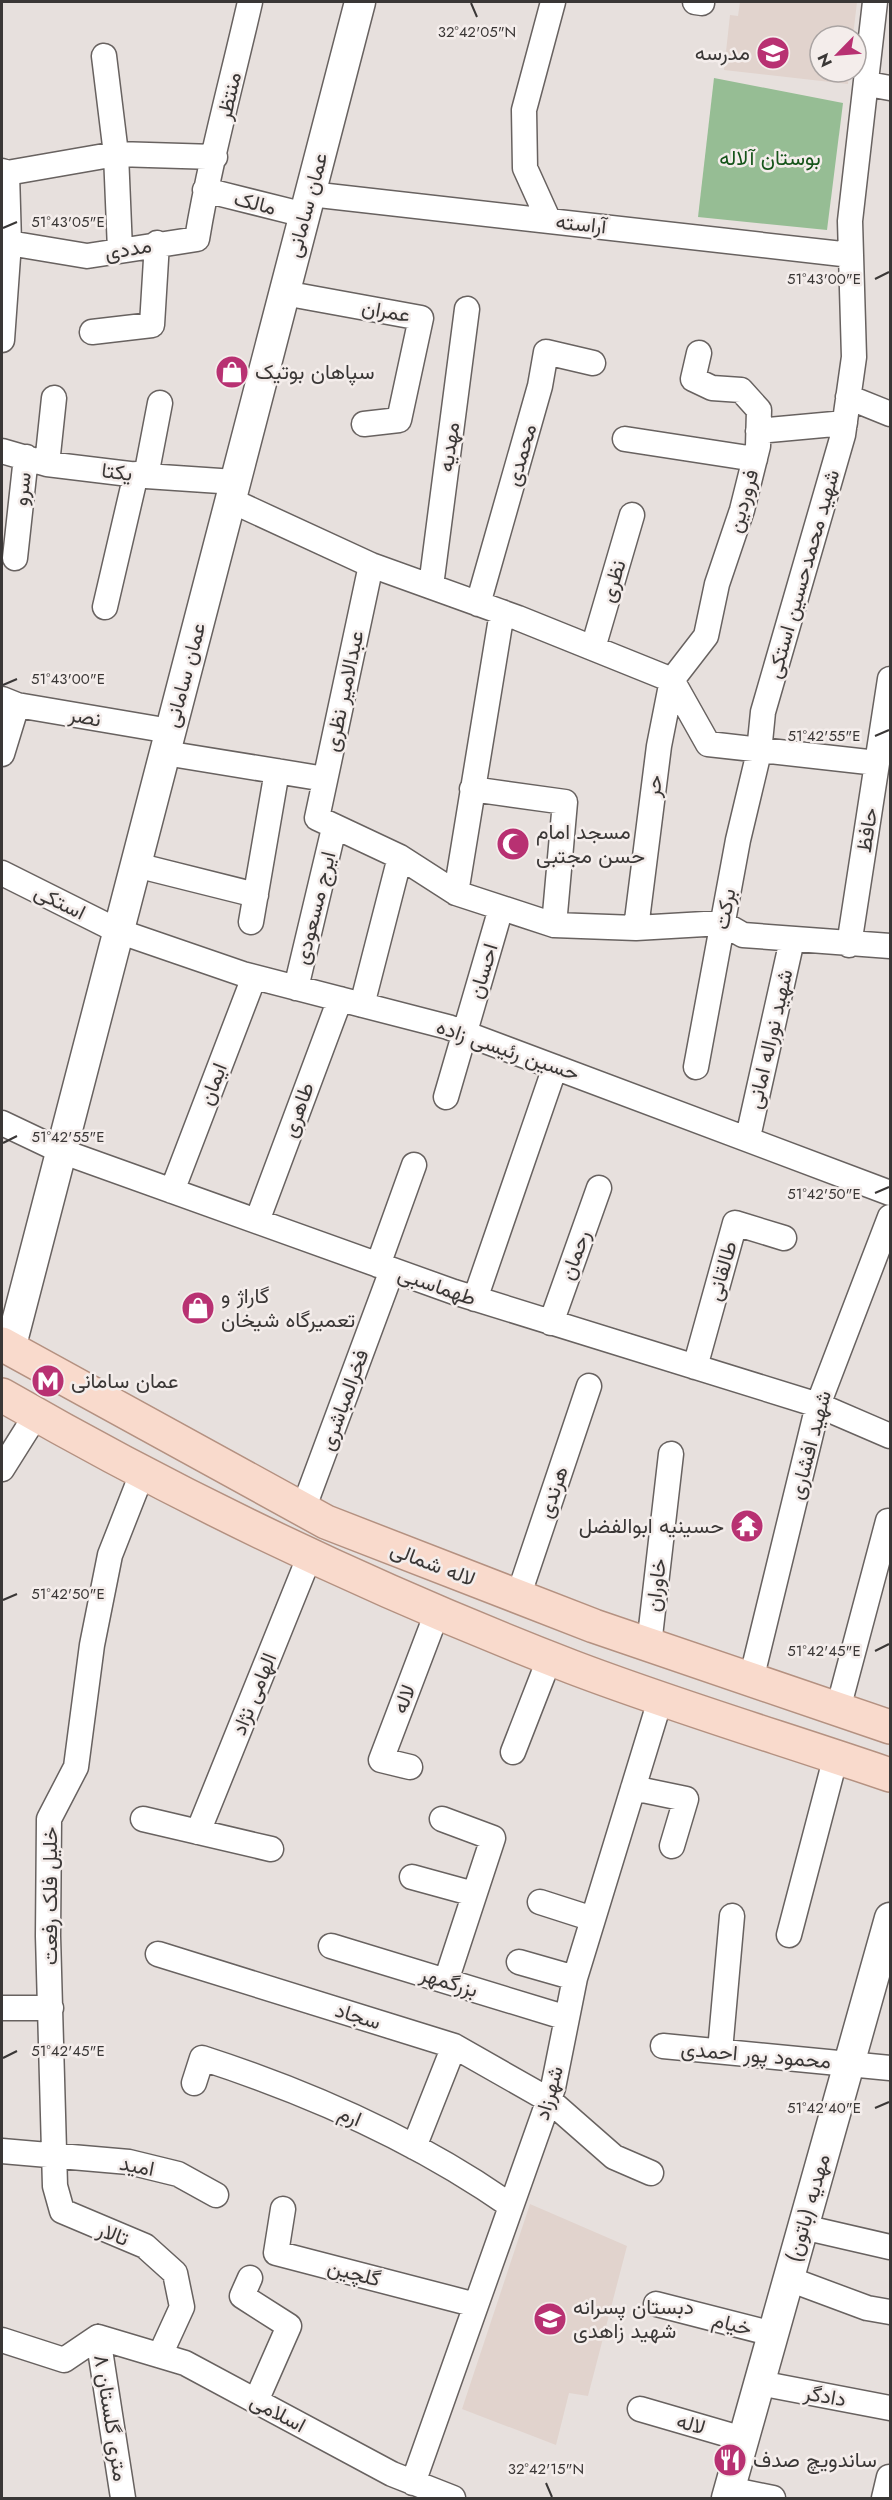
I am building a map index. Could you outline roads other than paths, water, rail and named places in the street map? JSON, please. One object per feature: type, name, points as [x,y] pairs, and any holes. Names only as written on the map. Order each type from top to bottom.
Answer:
[{"type":"main road","name":"لاله شمالی","points":[[6,1346],[326,1522],[610,1632],[891,1727]]},
{"type":"main road","name":"لاله شمالی","points":[[2,1395],[142,1472],[310,1555],[550,1658],[891,1775]]},
{"type":"main road","points":[[590,1673],[610,1632]]},
{"type":"street","name":"منتظر","points":[[205,190],[215,157],[250,2]]},
{"type":"street","name":"عمان سامانی","points":[[6,1346],[61,1150],[360,2]]},
{"type":"street","points":[[549,221],[525,168],[524,110],[553,2]]},
{"type":"street","name":"شهید محمدحسین استکی","points":[[759,752],[763,712],[844,423],[849,397],[854,357],[850,221],[879,86],[875,2]]},
{"type":"street","points":[[104,56],[116,154],[120,250]]},
{"type":"street","points":[[2,340],[9,243],[4,172],[116,154],[215,157]]},
{"type":"street","name":"مالک","points":[[205,190],[307,205]]},
{"type":"street","name":"مددی","points":[[9,243],[87,256],[156,243],[197,239],[205,190]]},
{"type":"street","name":"آراسته","points":[[307,205],[549,221],[851,255]]},
{"type":"street","points":[[92,332],[152,325],[156,243]]},
{"type":"street","name":"عمران","points":[[284,293],[421,318],[399,420],[364,424]]},
{"type":"street","name":"مهدیه","points":[[430,586],[467,309]]},
{"type":"street","name":"محمدی","points":[[478,604],[540,386],[546,352],[593,363]]},
{"type":"street","name":"فروردین","points":[[672,680],[706,636],[717,584],[742,510],[758,431],[759,410],[741,390],[712,388],[693,379],[699,353]]},
{"type":"street","points":[[849,397],[891,414]]},
{"type":"street","name":"سرو","points":[[15,558],[36,460],[54,398]]},
{"type":"street","points":[[105,607],[160,403]]},
{"type":"street","points":[[758,431],[844,423]]},
{"type":"street","points":[[625,439],[754,459]]},
{"type":"street","name":"یکتا","points":[[2,451],[36,460],[233,491]]},
{"type":"street","points":[[233,491],[371,565],[502,612],[672,680],[708,744],[759,752],[877,763]]},
{"type":"street","name":"نظری","points":[[593,648],[632,515]]},
{"type":"street","name":"عبدالامیر نظری","points":[[326,823],[325,779],[371,565]]},
{"type":"street","points":[[456,893],[502,612]]},
{"type":"street","name":"حافظ","points":[[849,945],[891,679]]},
{"type":"street","name":"حر","points":[[636,928],[659,746],[672,680]]},
{"type":"street","points":[[2,754],[9,702]]},
{"type":"street","name":"نصر","points":[[9,702],[277,771],[325,779]]},
{"type":"street","name":"برکت","points":[[696,1067],[738,840],[759,752]]},
{"type":"street","points":[[251,922],[277,771]]},
{"type":"street","points":[[472,789],[564,802],[554,925]]},
{"type":"street","points":[[326,823],[400,857],[456,893],[554,925],[636,928],[722,923],[743,935],[849,945],[891,946]]},
{"type":"street","name":"ایرج مسعودی","points":[[296,988],[326,823]]},
{"type":"street","name":"طاهری","points":[[257,1221],[351,1002],[400,857]]},
{"type":"street","points":[[136,865],[256,895]]},
{"type":"street","name":"استکی","points":[[2,873],[118,931]]},
{"type":"street","name":"احسان","points":[[446,1097],[501,908]]},
{"type":"street","name":"حسین رئیسی زاده","points":[[118,931],[254,977],[464,1033],[748,1137],[891,1193]]},
{"type":"street","name":"شهید نوراله امانی","points":[[748,1137],[792,940]]},
{"type":"street","name":"ایمان","points":[[172,1191],[254,977]]},
{"type":"street","points":[[475,1299],[555,1067]]},
{"type":"street","name":"طهماسبی","points":[[2,1123],[61,1150],[385,1268],[475,1299],[818,1405],[891,1436]]},
{"type":"street","name":"فخرالمباشری","points":[[308,1496],[385,1268],[414,1165]]},
{"type":"street","name":"رحمان","points":[[551,1323],[599,1188]]},
{"type":"street","name":"شهید افشاری","points":[[751,1680],[818,1405],[891,1217]]},
{"type":"street","name":"طالقانی","points":[[695,1367],[735,1223],[784,1238]]},
{"type":"street","name":"هرندی","points":[[518,1597],[589,1386]]},
{"type":"street","points":[[2,1469],[36,1415]]},
{"type":"street","name":"خاوران","points":[[649,1645],[671,1454]]},
{"type":"street","name":"خلیل فلک رفعت","points":[[53,2156],[49,1819],[76,1767],[92,1645],[110,1556],[142,1472]]},
{"type":"street","points":[[838,1710],[888,1521]]},
{"type":"street","name":"الهامی نژاد","points":[[198,1832],[310,1555]]},
{"type":"street","name":"لاله","points":[[410,1767],[381,1760],[438,1610]]},
{"type":"street","points":[[513,1752],[550,1658]]},
{"type":"street","name":"شهرزاد","points":[[413,2483],[549,2100],[575,1978],[661,1697]]},
{"type":"street","points":[[789,1935],[836,1756]]},
{"type":"street","points":[[633,1788],[686,1799],[672,1846]]},
{"type":"street","points":[[143,1820],[271,1850]]},
{"type":"street","points":[[442,1820],[493,1838],[446,1981]]},
{"type":"street","points":[[412,1877],[474,1894]]},
{"type":"street","points":[[540,1902],[593,1919]]},
{"type":"street","points":[[720,2052],[732,1916]]},
{"type":"street","name":"مهدیه (باتون)","points":[[728,2494],[891,1918]]},
{"type":"street","name":"بزرگمهر","points":[[331,1946],[567,2018]]},
{"type":"street","name":"سجاد","points":[[158,1954],[454,2046],[549,2100],[614,2157],[651,2174]]},
{"type":"street","points":[[519,1962],[575,1978]]},
{"type":"street","points":[[2,2008],[51,2008]]},
{"type":"street","points":[[414,2147],[454,2046]]},
{"type":"street","name":"محمود پور احمدی","points":[[663,2046],[891,2068]]},
{"type":"street","name":"ارم","points":[[194,2083],[202,2058],[253,2075],[344,2113],[414,2147],[465,2174],[511,2206]]},
{"type":"street","points":[[2,2151],[53,2156]]},
{"type":"street","name":"امید","points":[[53,2156],[129,2162],[178,2174],[216,2195]]},
{"type":"street","name":"تالار","points":[[53,2156],[55,2186],[62,2211],[145,2246],[175,2273],[182,2307],[160,2355]]},
{"type":"street","name":"گلچین","points":[[283,2209],[276,2253],[476,2305]]},
{"type":"street","points":[[803,2227],[891,2247]]},
{"type":"street","points":[[250,2278],[242,2296],[289,2326],[256,2401]]},
{"type":"street","points":[[789,2279],[867,2308],[891,2312]]},
{"type":"street","name":"خیام","points":[[656,2304],[773,2334]]},
{"type":"street","points":[[2,2340],[64,2360],[98,2337]]},
{"type":"street","name":"اسلامی","points":[[98,2337],[185,2363],[392,2474],[453,2499]]},
{"type":"street","name":"۸ متری گلستان","points":[[98,2337],[126,2498]]},
{"type":"street","name":"دادگر","points":[[759,2383],[891,2408]]},
{"type":"street","name":"لاله","points":[[640,2409],[743,2439]]},
{"type":"street","points":[[728,2494],[773,2499]]},
{"type":"place","name":"مدرسه","points":[[773,53]]},
{"type":"place","name":"سپاهان بوتیک","points":[[232,372]]},
{"type":"place","name":"مسجد امام حسن مجتبی","points":[[513,844]]},
{"type":"place","name":"گاراژ و تعمیرگاه شیخان","points":[[198,1308]]},
{"type":"place","name":"عمان سامانی","points":[[48,1381]]},
{"type":"place","name":"حسینیه ابوالفضل","points":[[747,1526]]},
{"type":"place","name":"دبستان پسرانه شهید زاهدی","points":[[550,2319]]},
{"type":"place","name":"ساندویچ صدف","points":[[730,2460]]},
{"type":"park label","name":"بوستان آلاله","points":[[770,158]]}]
